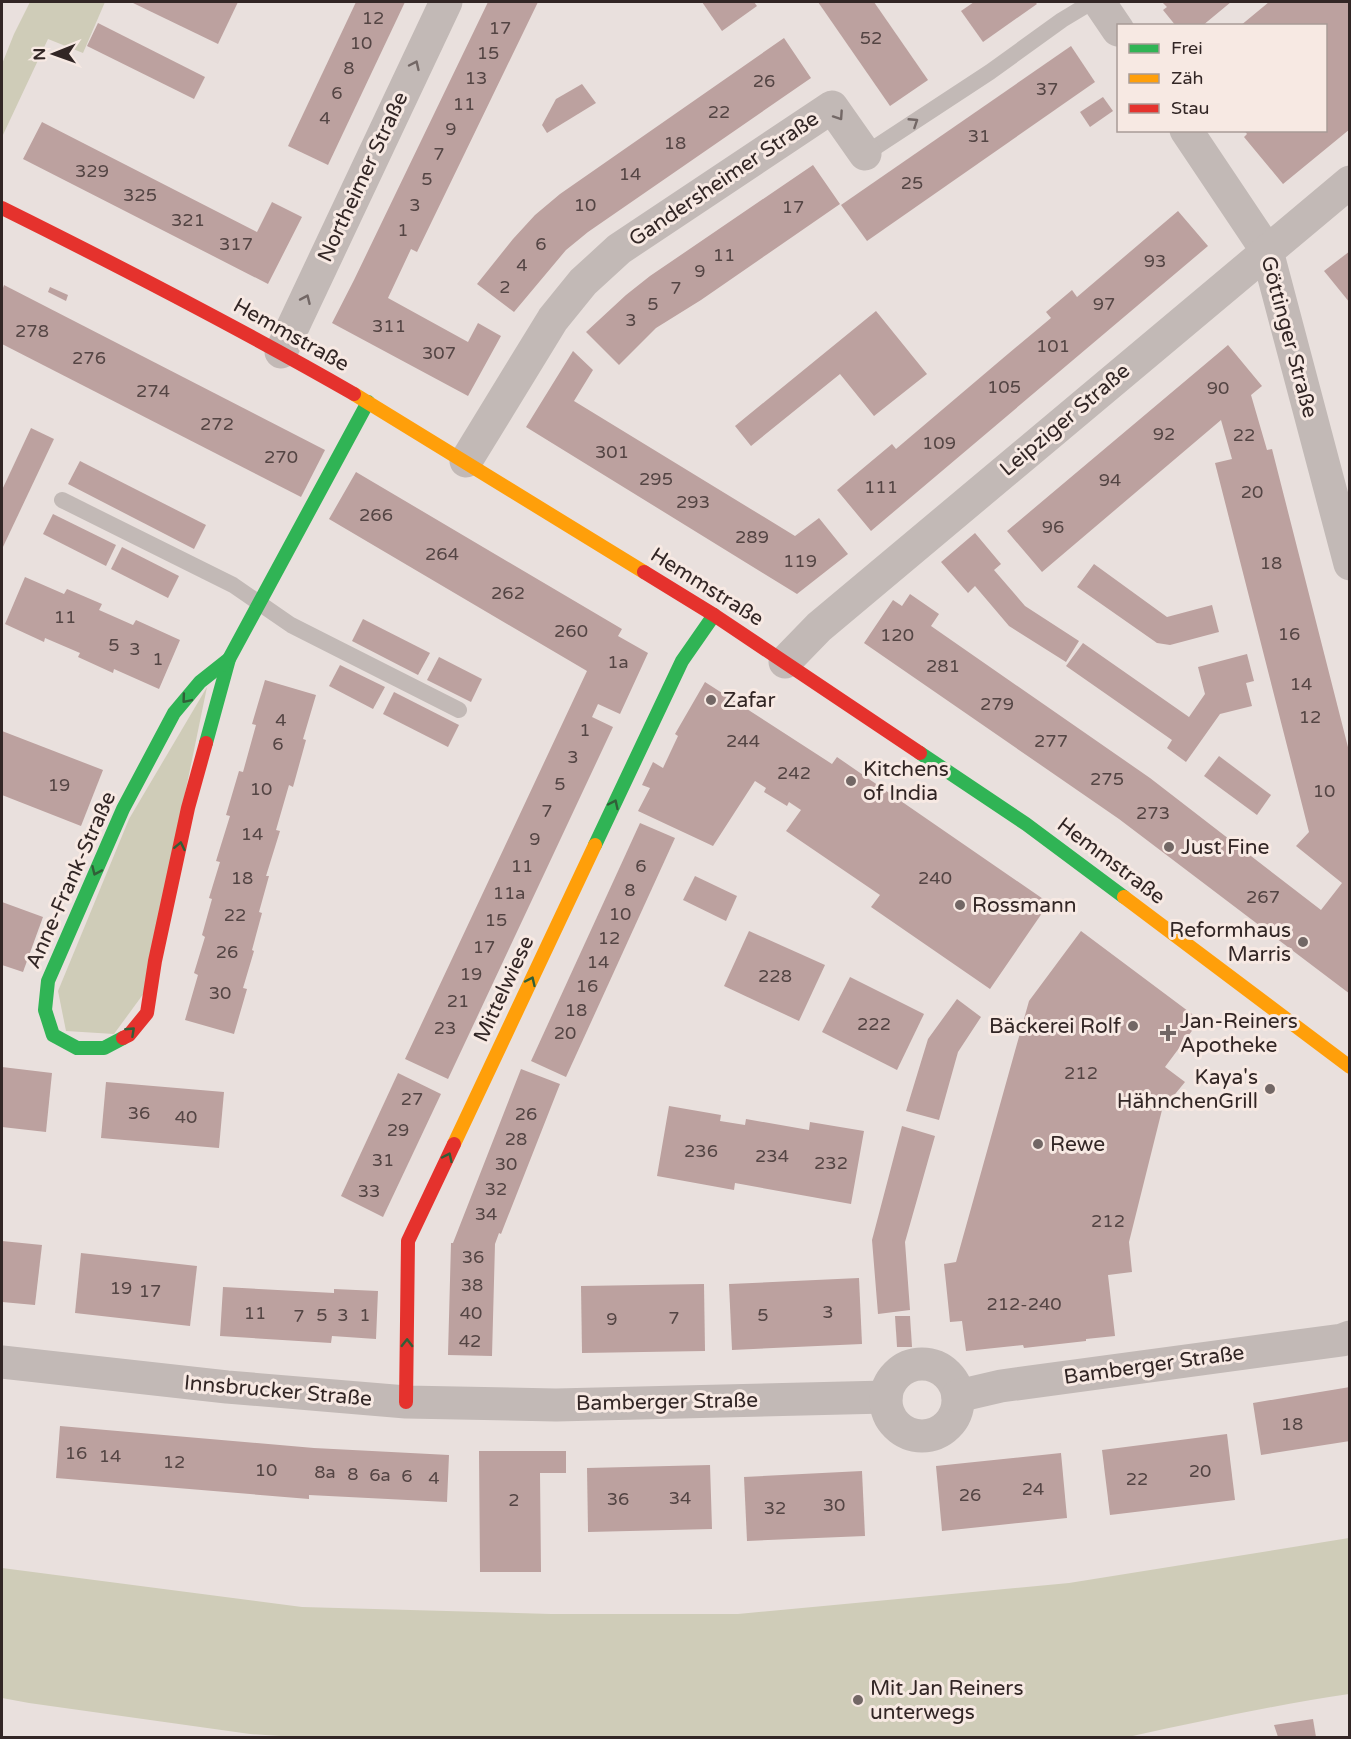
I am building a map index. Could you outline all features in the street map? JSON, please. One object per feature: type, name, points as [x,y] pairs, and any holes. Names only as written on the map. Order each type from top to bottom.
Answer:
[{"type":"street","name":"Northeimer Straße","points":[[281,352],[446,2]]},
{"type":"street","points":[[1099,2],[1117,27]]},
{"type":"street","name":"Gandersheimer Straße","points":[[466,461],[553,319],[583,282],[619,249],[832,107],[865,154]]},
{"type":"street","name":"Göttinger Straße","points":[[1187,132],[1267,251],[1345,527],[1350,564]]},
{"type":"street","name":"Leipziger Straße","points":[[785,662],[819,627],[1350,182]]},
{"type":"street","name":"Hemmstraße","points":[[2,208],[281,352],[466,461],[714,615],[1026,824],[1350,1066]]},
{"type":"street","name":"Anne-Frank-Straße","points":[[229,659],[200,682],[174,713],[123,809],[48,981],[45,1010],[52,1035],[77,1048],[104,1048],[129,1035],[147,1013],[155,961],[188,808],[229,659],[368,402]]},
{"type":"street","name":"Mittelwiese","points":[[406,1402],[408,1241],[682,661],[714,615]]},
{"type":"street","name":"Bamberger Straße","points":[[958,1396],[1001,1386],[1342,1340],[1350,1337]]},
{"type":"street","name":"Innsbrucker Straße","points":[[2,1362],[227,1387],[406,1402],[556,1405]]},
{"type":"street","points":[[915,1364],[938,1367],[948,1374],[955,1384],[958,1396],[955,1414],[944,1428],[933,1434],[921,1435],[908,1433],[898,1426],[889,1413],[886,1397],[895,1376],[915,1364]]},
{"type":"street","name":"Bamberger Straße","points":[[556,1405],[886,1397]]},
{"type":"lane","name":"Gandersheimer Straße","points":[[865,154],[1092,2]]},
{"type":"lane","points":[[62,500],[233,585],[291,625],[459,710]]},
{"type":"shaded area","points":[[30,2],[105,2],[83,53],[48,39],[2,137],[2,64]]},
{"type":"shaded area","points":[[207,687],[144,993],[114,1034],[66,1031],[58,991],[129,819]]},
{"type":"shaded area","points":[[1349,1538],[1349,1694],[1266,1708],[1128,1737],[296,1737],[250,1734],[2,1698],[2,1568],[302,1607],[551,1614],[738,1614],[1069,1583]]},
{"type":"building","points":[[131,2],[238,2],[218,44]]},
{"type":"building","points":[[356,2],[405,2],[328,165],[288,146]]},
{"type":"building","points":[[488,2],[538,2],[417,252],[411,249],[388,298],[468,342],[478,323],[501,336],[468,396],[332,323]]},
{"type":"building","points":[[702,2],[754,2],[757,6],[722,31]]},
{"type":"building","points":[[818,2],[874,2],[928,80],[890,106]]},
{"type":"building","points":[[974,2],[1035,2],[1037,4],[983,42],[961,11]]},
{"type":"building","points":[[1162,2],[1231,2],[1204,24],[1174,24],[1163,10],[1167,7]]},
{"type":"building","points":[[1269,2],[1350,2],[1350,129],[1283,184],[1244,137],[1247,134],[1246,132],[1327,132],[1327,24],[1242,24]]},
{"type":"building","points":[[98,23],[205,77],[194,99],[87,46]]},
{"type":"building","points":[[784,38],[811,78],[588,232],[566,250],[514,312],[477,284],[535,215],[560,194]]},
{"type":"building","points":[[1071,46],[1095,82],[867,241],[841,205]]},
{"type":"building","points":[[582,84],[596,103],[547,133],[542,125],[556,99]]},
{"type":"building","points":[[1103,97],[1113,111],[1090,127],[1080,112]]},
{"type":"building","points":[[42,122],[257,232],[272,202],[302,217],[268,284],[23,159]]},
{"type":"building","points":[[813,165],[840,204],[701,300],[656,328],[619,365],[586,332],[650,276]]},
{"type":"building","points":[[1178,211],[1208,246],[871,531],[837,490],[892,444],[896,449],[1051,318],[1046,312],[1072,290],[1077,297]]},
{"type":"building","points":[[1350,251],[1350,303],[1324,271]]},
{"type":"building","points":[[4,285],[325,450],[301,497],[2,344]]},
{"type":"building","points":[[50,287],[68,295],[66,301],[48,292]]},
{"type":"building","points":[[876,311],[927,374],[874,416],[840,374],[751,446],[735,426]]},
{"type":"building","points":[[1228,345],[1262,386],[1251,395],[1267,450],[1272,449],[1350,755],[1350,994],[1119,819],[864,643],[893,600],[902,606],[910,594],[939,614],[931,626],[1150,778],[1321,910],[1342,883],[1296,846],[1309,832],[1215,463],[1232,459],[1221,420],[1042,572],[1007,531]]},
{"type":"building","points":[[573,351],[593,370],[574,401],[795,536],[819,518],[848,554],[797,594],[526,427]]},
{"type":"building","points":[[31,428],[54,439],[2,549],[2,490]]},
{"type":"building","points":[[80,461],[206,525],[194,549],[68,484]]},
{"type":"building","points":[[356,472],[622,629],[618,636],[648,653],[620,714],[598,704],[592,717],[613,727],[448,1079],[405,1059],[587,671],[329,519]]},
{"type":"building","points":[[53,514],[116,545],[106,566],[43,534]]},
{"type":"building","points":[[975,533],[1001,564],[994,570],[1025,606],[1079,641],[1066,662],[1009,626],[975,586],[968,593],[941,562]]},
{"type":"building","points":[[122,547],[179,576],[168,598],[111,569]]},
{"type":"building","points":[[1094,564],[1167,617],[1212,605],[1219,632],[1170,645],[1157,643],[1077,587]]},
{"type":"building","points":[[25,577],[64,594],[67,589],[102,604],[99,610],[133,625],[136,620],[180,640],[159,689],[114,669],[113,673],[78,657],[80,653],[45,638],[44,642],[5,624]]},
{"type":"building","points":[[363,619],[430,653],[418,675],[352,641]]},
{"type":"building","points":[[1083,643],[1189,717],[1205,694],[1198,667],[1247,654],[1254,681],[1246,683],[1252,706],[1220,714],[1186,762],[1167,748],[1172,740],[1066,666]]},
{"type":"building","points":[[439,657],[482,679],[471,702],[427,680]]},
{"type":"building","points":[[340,665],[385,687],[373,709],[329,686]]},
{"type":"building","points":[[265,680],[316,695],[303,739],[306,740],[293,787],[289,785],[276,830],[280,831],[266,876],[269,876],[259,912],[262,913],[243,988],[247,989],[234,1034],[185,1020],[198,975],[194,973],[205,937],[202,935],[212,899],[209,898],[220,862],[216,861],[230,816],[226,815],[239,771],[243,772],[256,725],[252,724]]},
{"type":"building","points":[[705,682],[832,764],[837,757],[1049,903],[990,989],[871,907],[880,895],[786,831],[801,810],[789,802],[787,806],[764,792],[766,788],[755,781],[713,846],[638,811],[650,788],[642,785],[653,762],[663,768],[678,736],[675,734]]},
{"type":"building","points":[[394,692],[459,725],[448,747],[383,714]]},
{"type":"building","points":[[2,731],[103,770],[81,826],[2,795]]},
{"type":"building","points":[[1219,756],[1271,795],[1257,815],[1204,776]]},
{"type":"building","points":[[640,823],[675,838],[566,1077],[531,1061]]},
{"type":"building","points":[[695,876],[737,896],[726,921],[683,900]]},
{"type":"building","points":[[2,902],[43,917],[23,972],[2,965]]},
{"type":"building","points":[[749,931],[825,965],[799,1021],[724,986]]},
{"type":"building","points":[[1081,931],[1200,1020],[1165,1067],[1185,1082],[1162,1110],[1129,1242],[1132,1272],[1108,1275],[1115,1336],[1024,1348],[1023,1345],[966,1351],[962,1321],[950,1322],[944,1264],[956,1262],[1029,1001]]},
{"type":"building","points":[[850,977],[924,1014],[897,1070],[822,1032]]},
{"type":"building","points":[[957,999],[981,1017],[958,1052],[939,1120],[906,1111],[928,1039]]},
{"type":"building","points":[[2,1067],[52,1073],[46,1132],[2,1127]]},
{"type":"building","points":[[521,1069],[560,1084],[495,1244],[492,1356],[448,1355],[451,1243],[453,1243]]},
{"type":"building","points":[[398,1073],[441,1094],[383,1217],[341,1196]]},
{"type":"building","points":[[106,1082],[224,1092],[219,1148],[101,1138]]},
{"type":"building","points":[[669,1106],[721,1115],[720,1121],[745,1125],[746,1119],[809,1130],[810,1122],[864,1131],[851,1204],[735,1183],[734,1190],[657,1176]]},
{"type":"building","points":[[902,1126],[935,1136],[905,1242],[910,1310],[878,1314],[872,1240]]},
{"type":"building","points":[[2,1241],[42,1245],[35,1305],[2,1302]]},
{"type":"building","points":[[81,1253],[197,1266],[190,1326],[75,1313]]},
{"type":"building","points":[[859,1278],[862,1344],[732,1350],[729,1284]]},
{"type":"building","points":[[704,1284],[705,1351],[582,1353],[581,1286]]},
{"type":"building","points":[[223,1287],[334,1293],[334,1289],[378,1291],[376,1339],[332,1336],[331,1343],[220,1336]]},
{"type":"building","points":[[895,1316],[910,1316],[912,1347],[897,1347]]},
{"type":"building","points":[[1350,1387],[1350,1441],[1261,1455],[1253,1403]]},
{"type":"building","points":[[60,1426],[314,1448],[449,1455],[447,1502],[309,1495],[309,1499],[56,1478]]},
{"type":"building","points":[[1227,1434],[1235,1500],[1110,1515],[1102,1450]]},
{"type":"building","points":[[479,1451],[566,1451],[566,1473],[540,1473],[541,1572],[480,1572]]},
{"type":"building","points":[[1061,1453],[1067,1518],[942,1531],[936,1466]]},
{"type":"building","points":[[710,1465],[712,1529],[588,1532],[587,1468]]},
{"type":"building","points":[[862,1471],[865,1536],[747,1541],[744,1477]]},
{"type":"building","points":[[1313,1719],[1316,1737],[1278,1737],[1274,1725]]},
{"type":"traffic: fast","points":[[206,743],[229,659],[368,402]]},
{"type":"traffic: fast","points":[[595,845],[682,661],[714,615]]},
{"type":"traffic: fast","points":[[123,1038],[104,1048],[77,1048],[53,1035],[45,1010],[48,981],[123,809],[174,713],[200,682],[229,659]]},
{"type":"traffic: fast","points":[[920,753],[1026,824],[1124,897]]},
{"type":"traffic: slow","points":[[354,394],[644,572]]},
{"type":"traffic: slow","points":[[454,1144],[595,845]]},
{"type":"traffic: slow","points":[[1124,897],[1350,1067]]},
{"type":"traffic: jam","points":[[2,208],[180,298],[354,394]]},
{"type":"traffic: jam","points":[[644,572],[714,615],[920,753]]},
{"type":"traffic: jam","points":[[123,1038],[129,1035],[147,1013],[155,961],[188,808],[206,743]]},
{"type":"traffic: jam","points":[[406,1402],[408,1241],[454,1144]]},
{"type":"place","name":"Zafar","points":[[711,700]]},
{"type":"place","name":"Kitchens of India","points":[[851,781]]},
{"type":"place","name":"Just Fine","points":[[1169,847]]},
{"type":"place","name":"Rossmann","points":[[960,905]]},
{"type":"place","name":"Reformhaus Marris","points":[[1303,942]]},
{"type":"place","name":"Bäckerei Rolf","points":[[1133,1026]]},
{"type":"place","name":"Jan-Reiners Apotheke","points":[[1168,1033]]},
{"type":"place","name":"Kaya's HähnchenGrill","points":[[1270,1089]]},
{"type":"place","name":"Rewe","points":[[1038,1144]]},
{"type":"place","name":"Mit Jan Reiners unterwegs","points":[[858,1700]]}]
